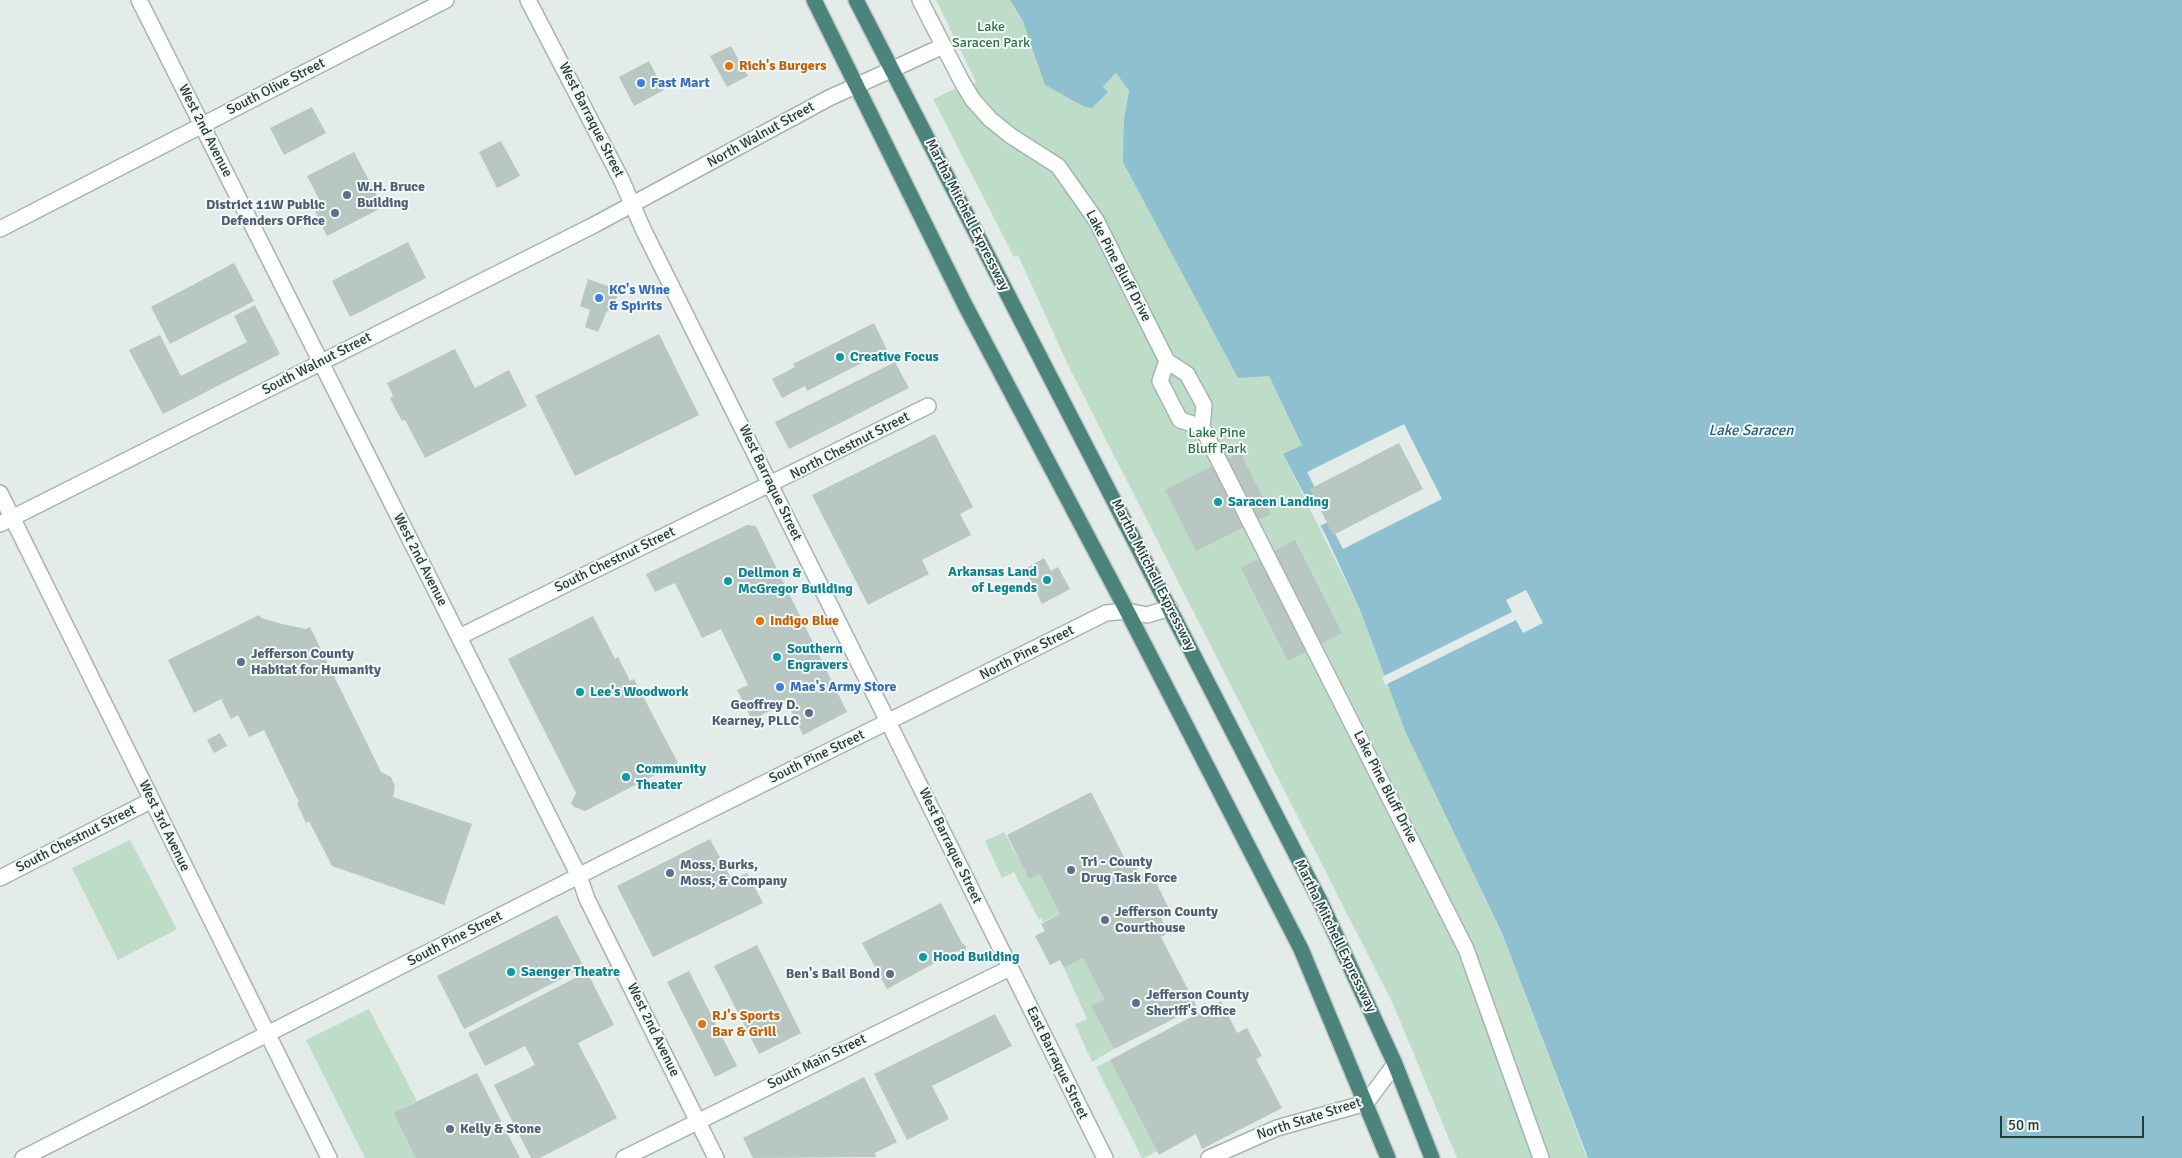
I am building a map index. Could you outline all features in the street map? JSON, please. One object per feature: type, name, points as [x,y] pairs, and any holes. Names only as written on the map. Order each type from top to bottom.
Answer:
[{"type":"highway","points":[[814,0],[965,305],[1127,611],[1301,949],[1388,1158]]},
{"type":"highway","name":"Martha Mitchell Expressway","points":[[856,0],[1320,901],[1395,1064],[1432,1158]]},
{"type":"street","name":"West 2nd Avenue","points":[[138,0],[579,876],[588,899],[716,1158]]},
{"type":"street","name":"South Olive Street","points":[[0,229],[446,0]]},
{"type":"street","name":"West Barraque Street","points":[[528,0],[633,204],[1010,968]]},
{"type":"street","name":"Lake Pine Bluff Drive","points":[[920,0],[962,82],[984,113],[1011,136],[1058,166],[1096,220],[1167,361],[1187,374],[1204,405],[1202,428],[1466,949],[1541,1158]]},
{"type":"street","name":"North Walnut Street","points":[[633,204],[806,110],[943,46]]},
{"type":"street","name":"South Walnut Street","points":[[6,521],[633,204]]},
{"type":"street","points":[[1167,361],[1160,381],[1180,420],[1202,428]]},
{"type":"street","name":"North Chestnut Street","points":[[771,485],[928,406]]},
{"type":"street","name":"South Chestnut Street","points":[[459,637],[771,485]]},
{"type":"street","name":"West 3rd Avenue","points":[[0,493],[6,521],[152,800],[329,1158]]},
{"type":"street","name":"North Pine Street","points":[[888,722],[1106,613],[1127,611],[1148,615],[1170,608]]},
{"type":"street","name":"South Pine Street","points":[[23,1158],[267,1033],[888,722]]},
{"type":"street","name":"South Chestnut Street","points":[[0,878],[152,800]]},
{"type":"street","name":"South Main Street","points":[[624,1158],[1010,968]]},
{"type":"street","name":"East Barraque Street","points":[[1010,968],[1105,1158]]},
{"type":"street","name":"North State Street","points":[[1209,1158],[1277,1128],[1366,1103],[1395,1064]]},
{"type":"green space","name":"Lake Pine Bluff Park","points":[[936,0],[1010,0],[1023,21],[1034,50],[1073,100],[1083,106],[1108,92],[1103,87],[1116,73],[1129,91],[1124,119],[1269,376],[1303,445],[1283,454],[1360,610],[1405,731],[1502,933],[1587,1158],[1457,1158],[1393,1004],[1068,365],[1018,255],[1014,257],[933,99],[955,89],[959,94],[976,82]]},
{"type":"green space","points":[[1004,832],[1029,878],[1040,874],[1060,914],[1043,922],[1041,918],[1039,920],[1014,872],[1002,878],[985,841]]},
{"type":"green space","points":[[130,840],[177,929],[118,960],[72,868]]},
{"type":"green space","points":[[1083,958],[1104,999],[1091,1006],[1114,1049],[1092,1062],[1075,1024],[1087,1019],[1064,968]]},
{"type":"green space","points":[[369,1009],[417,1101],[393,1113],[416,1158],[365,1158],[306,1040]]},
{"type":"green space","points":[[1110,1060],[1157,1151],[1144,1158],[1142,1158],[1096,1067]]},
{"type":"water","name":"Lake Saracen","points":[[1010,0],[2182,0],[2182,1158],[1588,1158],[1502,933],[1405,731],[1360,610],[1327,538],[1283,454],[1302,445],[1269,376],[1238,378],[1123,162],[1124,119],[1129,91],[1116,73],[1103,87],[1108,92],[1092,108],[1083,106],[1045,85],[1023,21]]},
{"type":"pier","points":[[1404,424],[1442,499],[1343,549],[1329,522],[1319,526],[1307,503],[1319,496],[1307,472]]},
{"type":"pier","points":[[1526,590],[1543,623],[1523,633],[1516,620],[1385,685],[1382,677],[1512,612],[1506,600]]},
{"type":"building","name":"Rich's Burgers","points":[[731,46],[748,76],[727,87],[710,56]]},
{"type":"building","name":"Fast Mart","points":[[649,61],[664,90],[634,106],[619,77]]},
{"type":"building","points":[[312,107],[326,133],[284,155],[270,128]]},
{"type":"building","points":[[501,141],[520,176],[497,188],[479,152]]},
{"type":"building","name":"W.H. Bruce Building","points":[[354,152],[383,207],[327,236],[313,207],[321,203],[307,176]]},
{"type":"building","points":[[408,242],[426,278],[350,317],[332,281]]},
{"type":"building","points":[[234,263],[254,301],[170,344],[151,307]]},
{"type":"building","name":"KC's Wine & Spirits","points":[[588,279],[619,290],[612,312],[607,311],[598,332],[585,327],[590,310],[580,306]]},
{"type":"building","points":[[255,305],[280,354],[163,414],[129,350],[160,335],[181,376],[247,342],[234,316]]},
{"type":"building","name":"Creative Focus","points":[[874,323],[887,350],[807,391],[805,386],[782,398],[772,379],[795,367],[793,364]]},
{"type":"building","points":[[659,334],[699,415],[575,476],[535,396]]},
{"type":"building","points":[[455,349],[475,388],[509,370],[527,406],[425,458],[405,420],[402,421],[396,410],[390,398],[393,396],[387,383]]},
{"type":"building","points":[[895,362],[909,388],[789,449],[775,422]]},
{"type":"building","points":[[935,434],[973,507],[960,514],[971,535],[922,560],[929,574],[868,605],[812,495]]},
{"type":"building","points":[[1399,443],[1423,489],[1333,535],[1310,489]]},
{"type":"building","name":"Saracen Landing","points":[[1240,452],[1271,514],[1196,551],[1165,490]]},
{"type":"building","points":[[747,525],[756,526],[847,712],[803,735],[787,702],[752,720],[737,690],[748,685],[721,629],[702,638],[675,583],[655,592],[646,574]]},
{"type":"building","points":[[1295,540],[1342,633],[1288,661],[1241,568]]},
{"type":"building","name":"Arkansas Land of Legends","points":[[1044,558],[1051,571],[1058,567],[1070,589],[1042,604],[1025,569]]},
{"type":"building","points":[[259,615],[261,618],[282,624],[306,629],[310,627],[381,772],[391,777],[395,786],[393,797],[472,824],[444,905],[332,866],[309,821],[306,823],[297,803],[299,802],[264,730],[249,737],[238,715],[231,719],[221,699],[194,713],[168,660]]},
{"type":"building","points":[[593,616],[615,659],[618,657],[630,681],[634,679],[678,763],[585,811],[574,807],[571,803],[576,793],[508,659]]},
{"type":"building","points":[[220,733],[227,746],[214,753],[207,740]]},
{"type":"building","name":"Jefferson County Courthouse","points":[[1091,792],[1127,863],[1133,860],[1140,875],[1150,870],[1171,913],[1161,918],[1168,933],[1161,937],[1197,1007],[1114,1049],[1091,1006],[1104,999],[1083,958],[1064,968],[1060,960],[1050,965],[1035,936],[1045,931],[1041,924],[1060,914],[1040,874],[1029,879],[1007,835]]},
{"type":"building","points":[[710,839],[732,880],[747,873],[763,903],[653,957],[617,886]]},
{"type":"building","points":[[941,903],[962,943],[966,946],[966,951],[962,954],[957,951],[887,989],[862,943]]},
{"type":"building","name":"Saenger Theatre","points":[[557,915],[584,967],[464,1029],[437,976]]},
{"type":"building","points":[[757,945],[801,1033],[759,1054],[714,966]]},
{"type":"building","name":"RJ's Sports Bar & Grill","points":[[689,971],[737,1066],[715,1077],[667,982]]},
{"type":"building","points":[[587,972],[614,1025],[578,1043],[617,1118],[540,1158],[531,1158],[494,1085],[535,1065],[525,1046],[485,1066],[468,1033]]},
{"type":"building","points":[[1221,1001],[1237,1033],[1247,1028],[1262,1056],[1256,1059],[1282,1108],[1202,1149],[1196,1134],[1159,1155],[1110,1060]]},
{"type":"building","points":[[995,1014],[1012,1046],[932,1086],[949,1119],[907,1140],[874,1074]]},
{"type":"building","points":[[477,1073],[520,1158],[416,1158],[393,1113]]},
{"type":"building","points":[[864,1077],[897,1142],[875,1153],[876,1157],[753,1158],[743,1138]]},
{"type":"place","name":"Rich's Burgers","points":[[729,66]]},
{"type":"place","name":"Fast Mart","points":[[641,83]]},
{"type":"place","name":"W.H. Bruce Building","points":[[347,195]]},
{"type":"place","name":"District 11W Public Defenders OFfice","points":[[335,213]]},
{"type":"place","name":"KC's Wine & Spirits","points":[[599,298]]},
{"type":"place","name":"Creative Focus","points":[[840,357]]},
{"type":"place","name":"Saracen Landing","points":[[1218,502]]},
{"type":"place","name":"Arkansas Land of Legends","points":[[1047,580]]},
{"type":"place","name":"Dellmon & McGregor Building","points":[[728,581]]},
{"type":"place","name":"Indigo Blue","points":[[760,621]]},
{"type":"place","name":"Southern Engravers","points":[[777,657]]},
{"type":"place","name":"Jefferson County Habitat for Humanity","points":[[241,662]]},
{"type":"place","name":"Mae's Army Store","points":[[780,687]]},
{"type":"place","name":"Lee's Woodwork","points":[[580,692]]},
{"type":"place","name":"Geoffrey D. Kearney, PLLC","points":[[809,713]]},
{"type":"place","name":"Community Theater","points":[[626,777]]},
{"type":"place","name":"Tri - County Drug Task Force","points":[[1071,870]]},
{"type":"place","name":"Moss, Burks, Moss, & Company","points":[[670,873]]},
{"type":"place","name":"Jefferson County Courthouse","points":[[1105,920]]},
{"type":"place","name":"Hood Building","points":[[923,957]]},
{"type":"place","name":"Saenger Theatre","points":[[511,972]]},
{"type":"place","name":"Ben's Bail Bond","points":[[890,974]]},
{"type":"place","name":"Jefferson County Sheriff's Office","points":[[1136,1003]]},
{"type":"place","name":"RJ's Sports Bar & Grill","points":[[702,1024]]},
{"type":"place","name":"Kelly & Stone","points":[[450,1129]]},
{"type":"park label","name":"Lake Saracen Park","points":[[991,36]]}]
